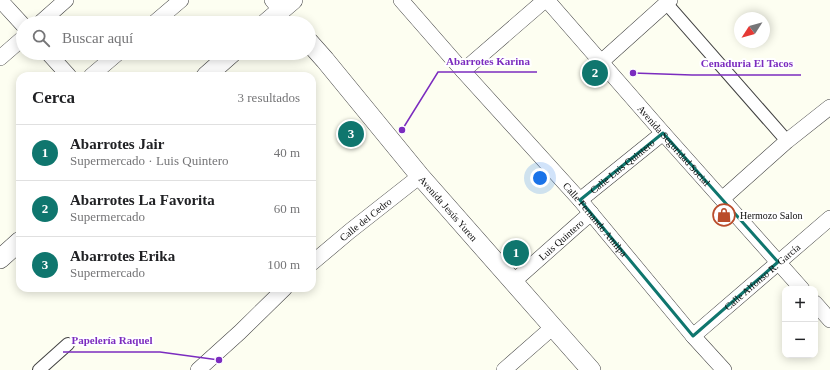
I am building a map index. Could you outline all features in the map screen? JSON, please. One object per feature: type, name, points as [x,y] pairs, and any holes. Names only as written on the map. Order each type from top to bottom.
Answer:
[{"type":"street","points":[[0,0],[16,17]]},
{"type":"street","points":[[48,16],[66,0]]},
{"type":"street","points":[[162,16],[181,0]]},
{"type":"street","name":"Calle Fernando Amilpa","points":[[401,0],[580,200],[693,336],[724,370]]},
{"type":"street","points":[[463,71],[546,0]]},
{"type":"street","name":"Avenida Seguridad Social","points":[[546,0],[799,286]]},
{"type":"street","points":[[601,62],[668,2],[787,141]]},
{"type":"street","points":[[274,16],[284,8]]},
{"type":"street","points":[[0,58],[16,44]]},
{"type":"street","name":"Avenida Jesús Yuren","points":[[316,50],[420,176],[591,370]]},
{"type":"street","points":[[54,60],[65,72]]},
{"type":"street","points":[[96,72],[110,60]]},
{"type":"street","points":[[211,72],[224,60]]},
{"type":"street","points":[[722,199],[787,141],[830,107]]},
{"type":"street","name":"Calle Luis Quintero","points":[[580,200],[663,133]]},
{"type":"street","name":"Calle del Cedro","points":[[316,260],[420,176]]},
{"type":"street","name":"Luis Quintero","points":[[513,282],[591,213]]},
{"type":"street","name":"Calle Alfonso R. García","points":[[693,336],[830,218]]},
{"type":"street","points":[[0,259],[16,245]]},
{"type":"street","points":[[198,370],[240,332],[280,292]]},
{"type":"street","points":[[818,306],[830,320]]},
{"type":"street","points":[[504,370],[553,327]]},
{"type":"street","points":[[39,370],[68,344]]},
{"type":"highlighted area","points":[[663,133],[778,262],[693,336],[580,200]]},
{"type":"place","name":"Abarrotes La Favorita","points":[[595,73]]},
{"type":"place","name":"Cenaduria El Tacos","points":[[633,73]]},
{"type":"place","name":"Abarrotes Karina","points":[[402,130]]},
{"type":"place","name":"Abarrotes Erika","points":[[351,134]]},
{"type":"place","name":"Hermozo Salon","points":[[724,215]]},
{"type":"place","name":"Abarrotes Jair","points":[[516,253]]},
{"type":"place","name":"Papelería Raquel","points":[[219,360]]}]
